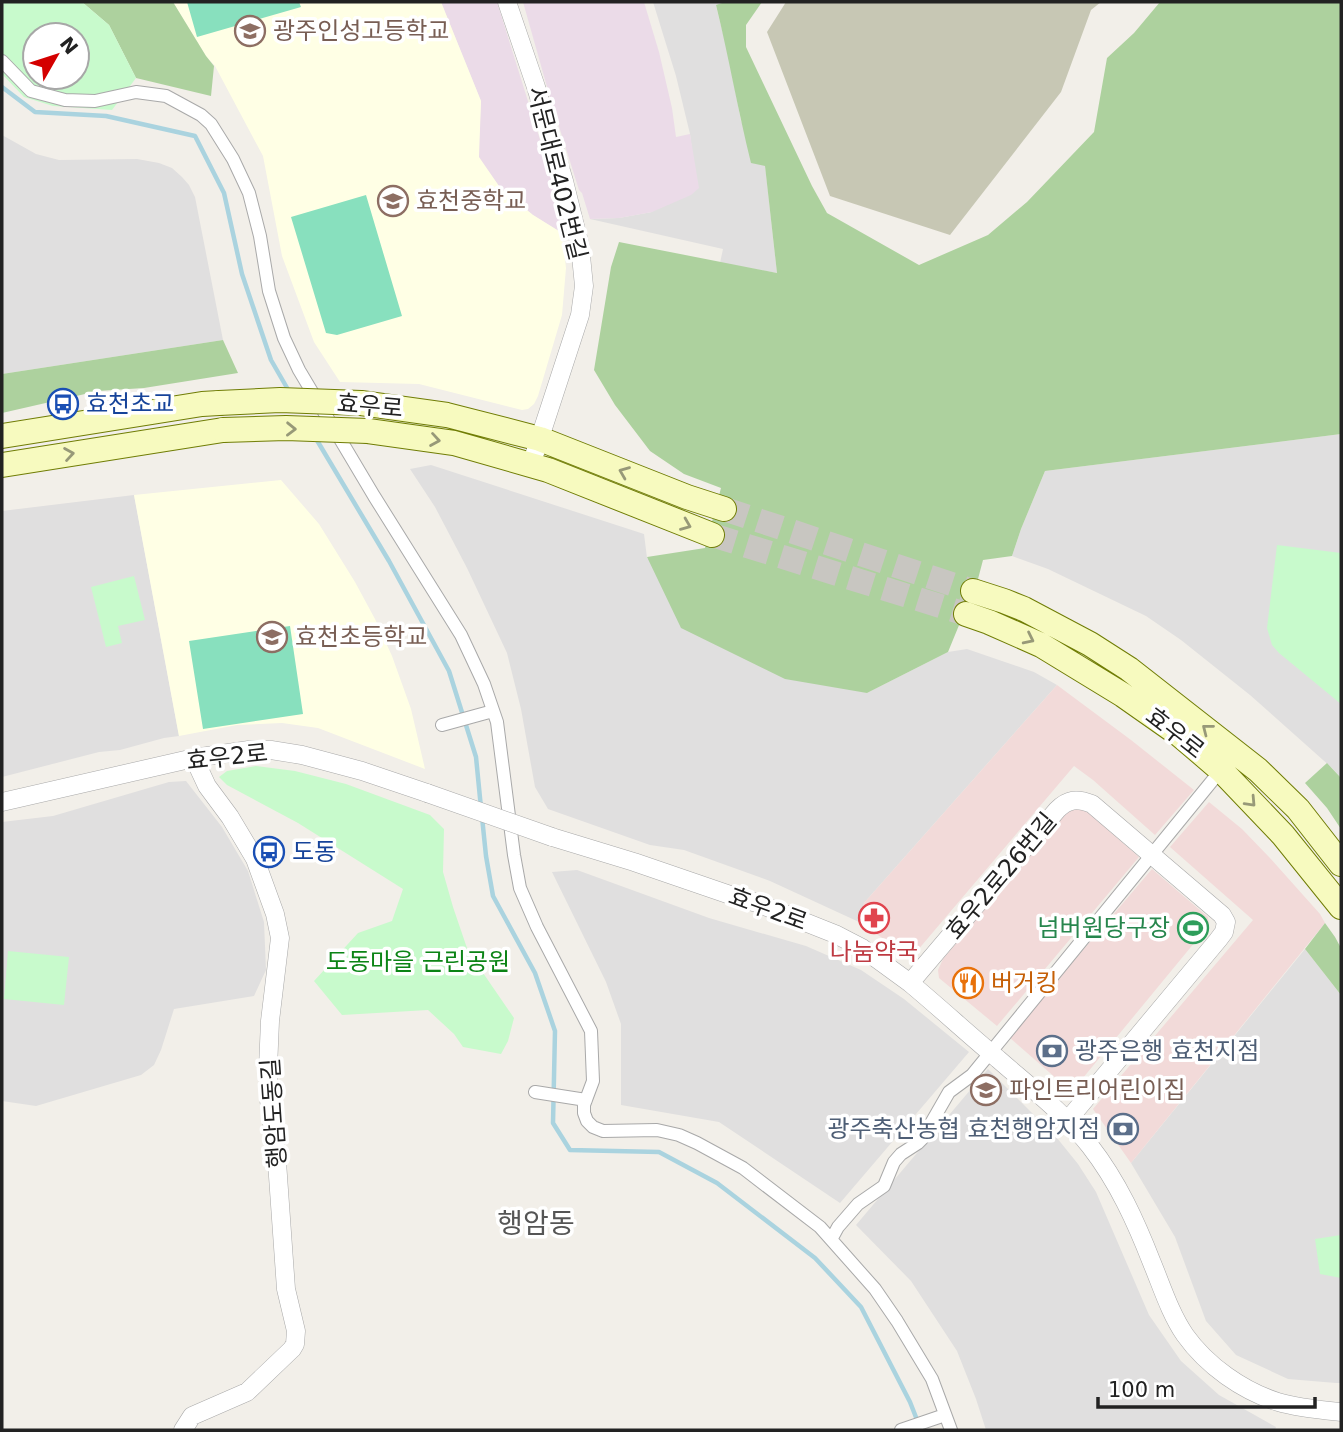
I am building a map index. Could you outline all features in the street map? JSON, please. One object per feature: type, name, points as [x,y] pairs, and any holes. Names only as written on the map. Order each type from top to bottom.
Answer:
[{"type":"main road","name":"효우로","points":[[2,436],[219,403],[280,400],[361,403],[447,415],[540,439],[724,509]]},
{"type":"main road","name":"효우로","points":[[2,465],[223,429],[368,431],[454,443],[548,470],[712,535]]},
{"type":"main road","name":"효우로","points":[[1341,864],[1298,809],[1258,770],[1129,669],[1090,645],[1004,601],[969,603],[1017,634],[1088,672],[1180,735],[1221,770],[1283,835],[1341,907]]},
{"type":"street","name":"서문대로402번길","points":[[507,2],[564,181],[580,246],[584,286],[580,315],[531,465]]},
{"type":"street","points":[[2,61],[31,92],[65,100],[95,101],[136,92],[166,96],[201,115],[211,124],[233,159],[249,193],[260,236],[269,291],[284,338],[299,370],[461,635],[484,684],[488,713],[497,722],[520,888],[537,927],[592,1031],[593,1081],[583,1113],[587,1121],[603,1131],[657,1130],[679,1135],[743,1168],[810,1219],[832,1238],[876,1289],[932,1379],[951,1430]]},
{"type":"street","points":[[446,724],[488,713]]},
{"type":"street","name":"효우2로","points":[[2,802],[194,758],[249,750],[271,750],[362,771],[552,837],[757,903],[835,934],[862,948],[910,983],[1067,1121],[1090,1146],[1123,1195],[1175,1318],[1200,1352],[1235,1382],[1257,1394],[1279,1403],[1341,1412]]},
{"type":"street","name":"행암도동길","points":[[183,1430],[191,1416],[247,1391],[292,1349],[296,1331],[286,1289],[268,1068],[280,938],[275,914],[255,859],[230,817],[207,786],[194,758]]},
{"type":"street","points":[[832,1238],[858,1204],[884,1186],[894,1162],[918,1143],[949,1092],[972,1074],[1221,770]]},
{"type":"street","name":"효우2로26번길","points":[[910,983],[1064,803],[1075,799],[1092,804],[1222,915],[1226,922],[1224,932],[1218,940],[1067,1121]]},
{"type":"street","points":[[540,1093],[586,1100]]},
{"type":"street","points":[[905,1428],[945,1415]]},
{"type":"shaded area","name":"효천중학교","points":[[173,2],[441,2],[481,101],[479,157],[501,189],[533,215],[562,233],[566,268],[562,315],[534,404],[522,410],[419,384],[340,382],[314,342],[282,256],[263,156],[215,66]]},
{"type":"shaded area","points":[[441,2],[497,2],[557,194],[562,233],[533,215],[501,189],[478,157],[481,101]]},
{"type":"shaded area","points":[[523,2],[644,2],[659,52],[676,137],[690,134],[699,188],[691,195],[652,212],[619,218],[590,219],[551,101]]},
{"type":"shaded area","points":[[653,2],[725,2],[716,6],[741,121],[765,165],[777,273],[720,263],[723,249],[590,219],[619,218],[652,212],[692,150],[676,76]]},
{"type":"shaded area","points":[[786,2],[1101,2],[1091,10],[1061,92],[950,235],[830,196],[767,32]]},
{"type":"shaded area","points":[[2,135],[36,154],[59,160],[137,159],[172,168],[182,177],[195,197],[223,340],[2,374]]},
{"type":"shaded area","points":[[1341,434],[1341,778],[1250,695],[1146,616],[1048,569],[1012,556],[1045,471]]},
{"type":"shaded area","points":[[431,465],[644,534],[647,558],[867,693],[948,652],[967,649],[1034,672],[1057,685],[864,903],[859,922],[770,881],[684,850],[650,845],[548,809],[535,787],[521,709],[507,653],[435,507],[410,469]]},
{"type":"shaded area","name":"효천초등학교","points":[[281,480],[319,524],[375,619],[411,709],[425,769],[318,728],[282,723],[237,725],[179,736],[134,495]]},
{"type":"shaded area","points":[[134,495],[179,736],[120,750],[99,752],[2,777],[2,511]]},
{"type":"shaded area","points":[[1057,685],[1194,790],[1155,835],[1074,766],[917,951],[907,952],[897,948],[859,922],[864,903]]},
{"type":"shaded area","points":[[186,781],[222,827],[248,871],[264,922],[266,970],[254,996],[174,1009],[154,1065],[141,1075],[36,1106],[2,1101],[2,822],[53,816],[169,782]]},
{"type":"shaded area","points":[[1209,802],[1242,829],[1269,857],[1325,923],[1131,1163],[1093,1109],[1253,920],[1170,847]]},
{"type":"shaded area","points":[[1070,808],[1083,808],[1139,857],[997,1026],[939,978],[938,970],[943,959]]},
{"type":"shaded area","points":[[1152,869],[1208,917],[1209,925],[1078,1084],[1065,1086],[1009,1037]]},
{"type":"shaded area","points":[[577,870],[709,918],[806,946],[861,970],[904,999],[969,1052],[840,1203],[719,1122],[621,1105],[621,1024],[606,982],[552,872]]},
{"type":"shaded area","points":[[1305,949],[1341,995],[1341,1383],[1288,1379],[1236,1355],[1206,1321],[1175,1237],[1131,1163]]},
{"type":"shaded area","points":[[988,1069],[1057,1138],[1078,1164],[1096,1192],[1149,1315],[1181,1361],[1219,1395],[1276,1427],[1275,1430],[986,1430],[957,1351],[911,1281],[856,1225]]},
{"type":"green space","points":[[2,2],[82,2],[109,25],[136,78],[112,110],[53,106],[24,97],[2,74]]},
{"type":"green space","points":[[82,2],[173,2],[214,66],[211,96],[136,78],[109,25]]},
{"type":"green space","points":[[187,2],[299,2],[301,7],[197,37]]},
{"type":"green space","points":[[725,2],[762,2],[746,25],[746,47],[827,213],[919,265],[988,235],[1027,202],[1094,132],[1107,58],[1134,33],[1160,2],[1341,2],[1341,434],[1045,471],[1012,556],[983,560],[948,652],[867,693],[785,679],[681,628],[647,557],[705,548],[721,488],[684,474],[650,451],[615,405],[594,370],[611,267],[619,242],[777,273],[765,166],[751,163],[716,5]]},
{"type":"green space","points":[[366,195],[402,316],[337,335],[326,333],[291,217]]},
{"type":"green space","points":[[223,340],[238,373],[144,388],[98,391],[2,413],[2,374]]},
{"type":"green space","points":[[1277,545],[1341,553],[1341,704],[1272,645],[1267,628]]},
{"type":"green space","points":[[134,576],[145,620],[118,626],[122,643],[106,647],[91,587]]},
{"type":"green space","points":[[290,626],[303,714],[203,729],[189,641]]},
{"type":"green space","points":[[1327,763],[1341,778],[1341,829],[1305,783]]},
{"type":"green space","name":"도동마을 근린공원","points":[[256,766],[295,771],[346,784],[430,815],[444,829],[443,872],[468,951],[514,1018],[508,1041],[501,1054],[463,1047],[454,1034],[428,1010],[342,1015],[314,981],[358,933],[392,921],[403,889],[298,823],[227,785],[219,777],[227,771]]},
{"type":"green space","points":[[1325,923],[1341,948],[1341,995],[1305,949]]},
{"type":"green space","points":[[8,951],[69,957],[64,1005],[4,999]]},
{"type":"green space","points":[[1341,1235],[1341,1278],[1320,1274],[1315,1239]]},
{"type":"waterway","points":[[2,87],[35,112],[106,116],[195,136],[224,193],[242,274],[271,360],[290,393]]},
{"type":"waterway","points":[[315,437],[389,561],[449,671],[476,757],[481,808]]},
{"type":"waterway","points":[[482,817],[493,896],[535,973],[555,1031],[553,1123],[570,1150],[659,1152],[717,1183],[815,1258],[861,1307],[910,1402],[921,1430]]},
{"type":"tunnel","points":[[724,509],[973,591]]},
{"type":"tunnel","points":[[712,535],[966,614]]},
{"type":"place","name":"광주인성고등학교","points":[[250,31]]},
{"type":"place","name":"효천중학교","points":[[393,201]]},
{"type":"place","name":"효천초교","points":[[63,404]]},
{"type":"place","name":"효천초등학교","points":[[272,637]]},
{"type":"place","name":"도동","points":[[269,852]]},
{"type":"place","name":"나눔약국","points":[[874,918]]},
{"type":"place","name":"넘버원당구장","points":[[1193,928]]},
{"type":"place","name":"버거킹","points":[[968,983]]},
{"type":"place","name":"광주은행 효천지점","points":[[1052,1051]]},
{"type":"place","name":"파인트리어린이집","points":[[986,1090]]},
{"type":"place","name":"광주축산농협 효천행암지점","points":[[1123,1129]]},
{"type":"district","name":"행암동","points":[[536,1223]]}]
